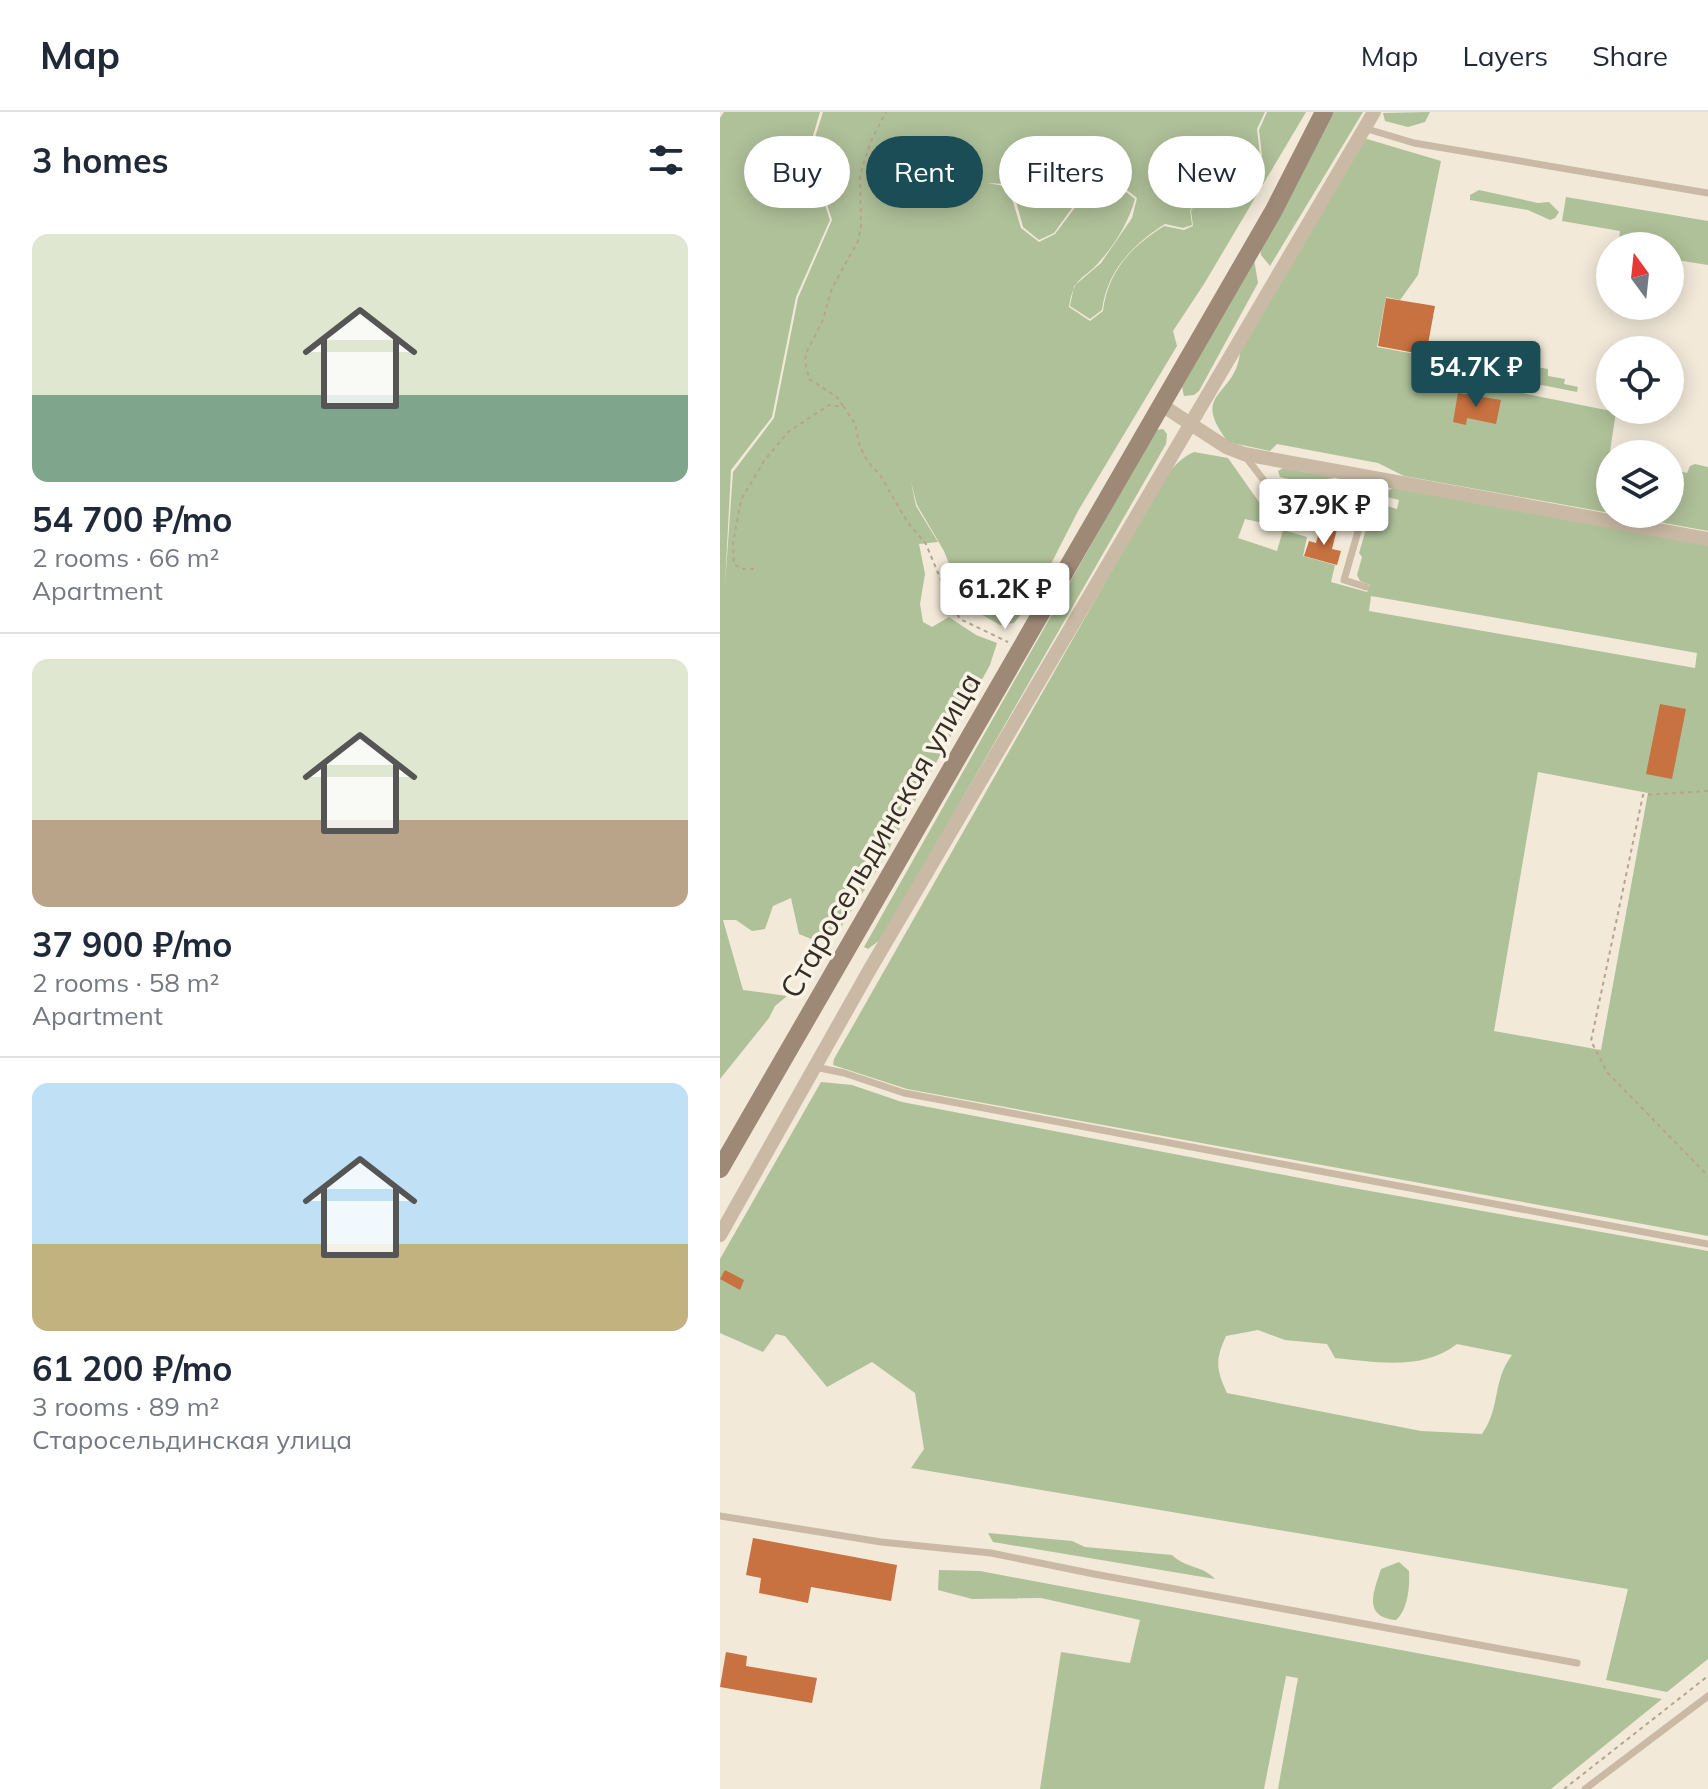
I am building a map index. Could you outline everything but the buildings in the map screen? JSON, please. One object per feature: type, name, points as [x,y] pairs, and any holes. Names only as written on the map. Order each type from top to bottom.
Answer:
[{"type":"main road","name":"Старосельдинская улица","points":[[720,1169],[1274,210],[1324,112]]},
{"type":"street","points":[[720,1235],[815,1067],[1374,112]]},
{"type":"street","points":[[1160,404],[1226,447],[1244,454],[1708,539]]},
{"type":"lane","points":[[1364,128],[1414,143],[1708,193]]},
{"type":"lane","points":[[1244,454],[1285,508],[1359,528]]},
{"type":"lane","points":[[1366,587],[1344,580],[1372,478]]},
{"type":"lane","points":[[815,1067],[904,1093],[1708,1244]]},
{"type":"lane","points":[[720,1516],[881,1542],[991,1553],[1577,1663]]},
{"type":"lane","points":[[1585,1789],[1708,1696]]},
{"type":"path","points":[[886,112],[871,141],[860,175],[861,226],[858,241],[832,288],[823,320],[807,351],[805,360],[809,379],[837,397],[855,424],[860,447],[868,462],[893,495],[908,523],[926,544],[960,619],[997,635],[1019,649]]},
{"type":"path","points":[[754,569],[742,569],[734,564],[733,543],[741,500],[764,461],[788,432],[829,405],[844,407]]},
{"type":"path","points":[[1708,791],[1643,795],[1591,1041],[1607,1072],[1708,1176]]},
{"type":"path","points":[[1564,1789],[1708,1676]]},
{"type":"green space","points":[[724,112],[820,112],[813,136],[744,136],[744,208],[826,208],[830,220],[796,297],[772,417],[731,470],[725,585],[733,472],[774,418],[798,298],[832,220],[828,208],[850,208],[850,136],[815,136],[823,112],[1265,112],[1257,129],[1258,136],[1148,136],[1148,208],[1192,208],[1192,225],[1183,228],[1165,224],[1132,250],[1123,260],[1115,271],[1109,283],[1102,310],[1090,319],[1070,306],[1073,290],[1069,307],[1090,321],[1103,311],[1110,284],[1123,261],[1164,226],[1184,230],[1193,226],[1193,208],[1249,208],[1173,331],[1177,346],[1078,511],[1032,601],[1014,623],[1000,625],[977,612],[963,599],[944,551],[917,505],[911,482],[916,506],[938,542],[919,544],[925,574],[920,604],[923,622],[932,627],[949,617],[976,635],[997,643],[990,665],[877,870],[836,935],[816,941],[799,934],[791,898],[773,906],[765,929],[752,931],[736,920],[723,920],[743,990],[787,996],[775,1006],[769,1018],[720,1079],[720,118]],"holes":[[[999,136],[1132,136],[1132,194],[1137,198],[1132,218],[1101,263],[1076,284],[1111,247],[1126,224],[1132,208],[1075,208],[1055,234],[1039,242],[1021,228],[1015,208],[999,208],[999,185],[987,183],[999,184]]]},
{"type":"green space","points":[[1267,112],[1306,112],[1265,181],[1265,136],[1260,136],[1259,130]]},
{"type":"green space","points":[[1332,112],[1363,112],[1270,266],[1261,255],[1260,248]]},
{"type":"green space","points":[[1430,112],[1425,122],[1408,127],[1385,121],[1383,113]]},
{"type":"green space","points":[[1367,139],[1441,161],[1418,275],[1400,300],[1386,297],[1377,347],[1431,357],[1434,349],[1548,369],[1548,376],[1565,379],[1564,384],[1578,387],[1577,392],[1516,380],[1512,391],[1596,408],[1596,424],[1614,424],[1612,440],[1596,440],[1596,510],[1404,476],[1378,463],[1277,444],[1270,451],[1228,442],[1217,425],[1213,403],[1231,379],[1240,353],[1362,141]]},
{"type":"green space","points":[[1479,190],[1538,203],[1549,202],[1559,212],[1550,220],[1528,210],[1470,200],[1470,195]]},
{"type":"green space","points":[[1566,197],[1708,221],[1708,265],[1684,261],[1684,232],[1620,232],[1562,221]]},
{"type":"green space","points":[[1018,208],[1072,208],[1054,233],[1039,240],[1023,227]]},
{"type":"green space","points":[[1254,259],[1258,283],[1199,391],[1184,396],[1182,387]]},
{"type":"green space","points":[[1163,429],[1167,434],[1166,444],[895,916],[880,940],[868,949],[864,947],[1156,430]]},
{"type":"green space","points":[[1194,452],[1228,458],[1268,519],[1263,523],[1245,519],[1238,538],[1277,551],[1283,530],[1307,537],[1303,556],[1335,565],[1331,582],[1367,592],[1370,585],[1360,581],[1357,575],[1362,557],[1359,553],[1374,502],[1397,509],[1399,500],[1379,495],[1393,488],[1596,524],[1596,528],[1618,528],[1708,544],[1708,1236],[907,1089],[833,1065],[1159,487],[1178,463]],"holes":[[[1371,596],[1697,653],[1695,668],[1369,611]],[[1538,772],[1648,793],[1601,1050],[1494,1031]]]},
{"type":"green space","points":[[1690,466],[1708,467],[1708,531],[1684,527],[1684,472],[1687,473]]},
{"type":"green space","points":[[1283,468],[1334,478],[1302,482],[1280,477],[1278,471]]},
{"type":"green space","points":[[821,1082],[852,1085],[902,1102],[1342,1186],[1708,1251],[1708,1659],[1667,1692],[1606,1680],[1628,1589],[911,1468],[924,1449],[915,1393],[872,1362],[827,1387],[785,1336],[776,1334],[763,1352],[720,1333],[720,1259]],"holes":[[[1258,1330],[1285,1340],[1327,1344],[1335,1358],[1383,1362],[1429,1358],[1457,1344],[1512,1355],[1482,1434],[1421,1431],[1227,1393],[1218,1364],[1226,1336]]]},
{"type":"green space","points":[[988,1533],[1172,1555],[1215,1579],[993,1542]]},
{"type":"green space","points":[[1399,1562],[1409,1571],[1409,1584],[1406,1604],[1396,1620],[1378,1614],[1373,1602],[1381,1569]]},
{"type":"green space","points":[[939,1570],[980,1571],[1662,1699],[1551,1789],[1278,1789],[1298,1678],[1286,1676],[1264,1789],[1040,1789],[1061,1652],[1130,1663],[1140,1620],[1041,1598],[972,1599],[938,1590]]}]
